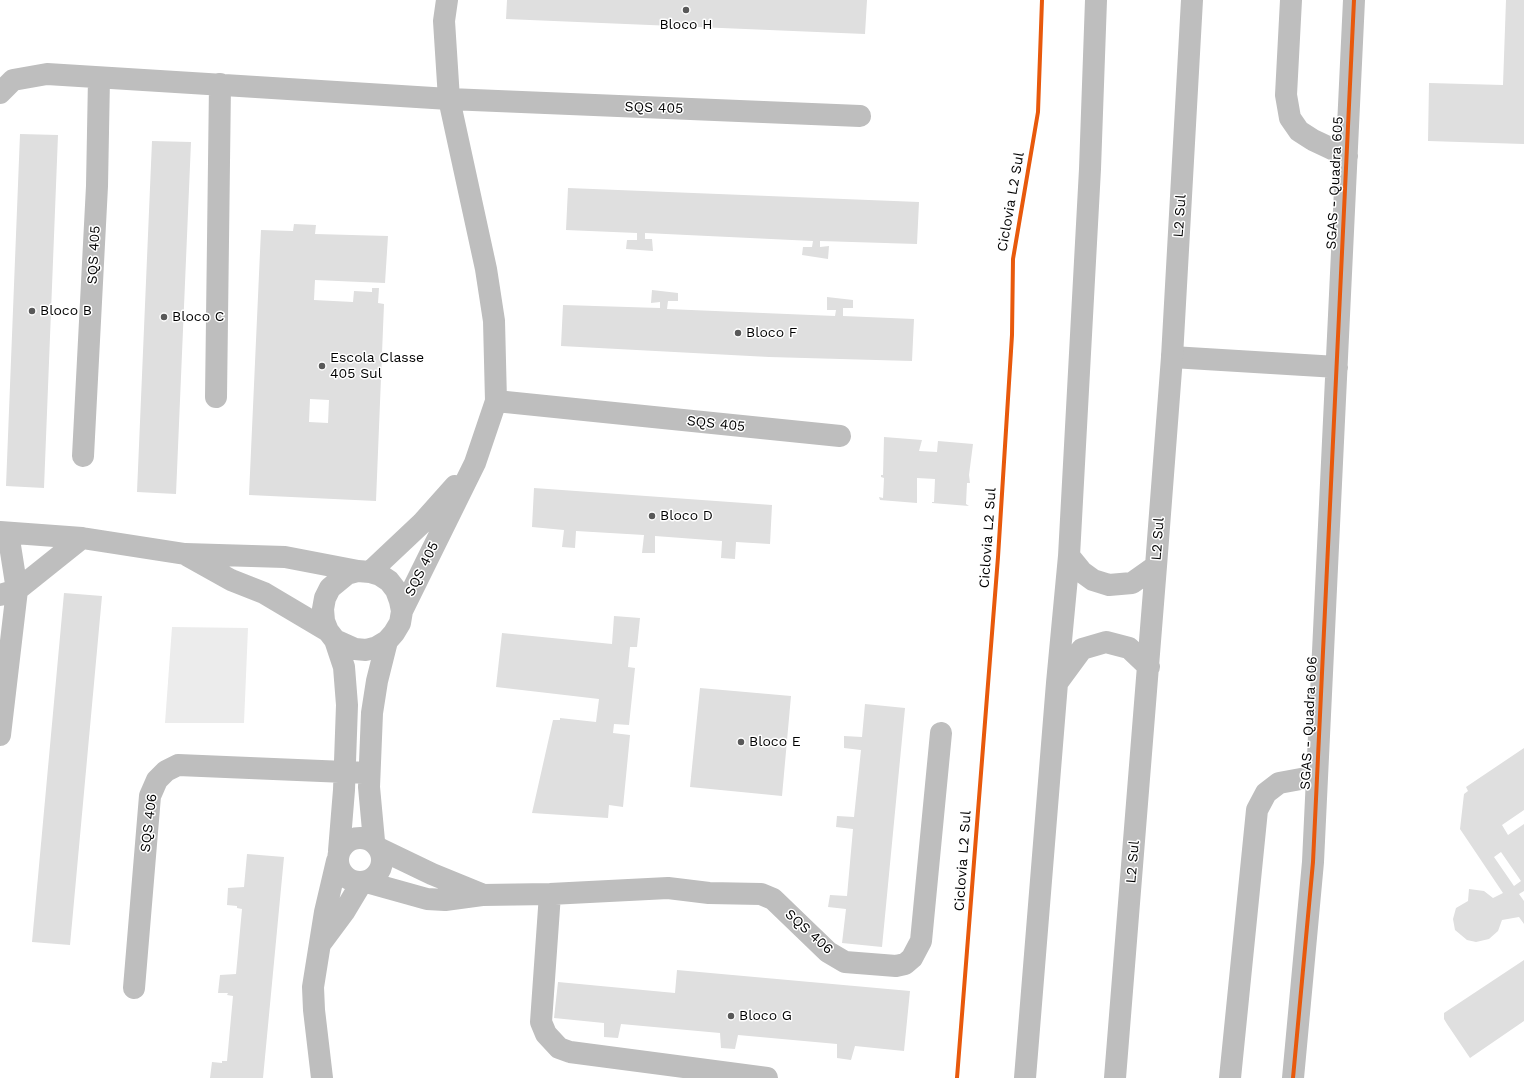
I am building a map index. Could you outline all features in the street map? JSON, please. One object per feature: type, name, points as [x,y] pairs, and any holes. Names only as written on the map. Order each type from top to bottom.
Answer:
[{"type":"street","name":"SQS 405","points":[[402,612],[475,463],[496,401],[494,321],[486,269],[449,99],[444,21],[447,0]]},
{"type":"street","points":[[1025,1078],[1057,682],[1070,556],[1090,169],[1096,0]]},
{"type":"street","name":"L2 Sul","points":[[1115,1078],[1149,667],[1172,357],[1192,0]]},
{"type":"street","points":[[1291,0],[1286,95],[1290,118],[1299,132],[1347,156]]},
{"type":"street","name":"SGAS - Quadra 605","points":[[1337,367],[1354,0]]},
{"type":"street","name":"SQS 405","points":[[0,94],[12,80],[47,74],[449,99],[860,116]]},
{"type":"street","name":"SQS 405","points":[[83,456],[97,186],[99,78]]},
{"type":"street","points":[[216,397],[220,84]]},
{"type":"street","points":[[1172,357],[1337,367]]},
{"type":"street","name":"SGAS - Quadra 606","points":[[1293,1078],[1313,862],[1337,367]]},
{"type":"street","name":"SQS 405","points":[[496,401],[840,436]]},
{"type":"street","name":"SQS 405","points":[[364,572],[422,523],[475,463]]},
{"type":"street","points":[[0,735],[9,593],[4,533],[82,538],[185,554],[285,558],[380,575],[389,581],[396,590],[402,612],[400,622],[394,633],[387,641],[377,647],[366,650],[355,649],[264,593],[231,580],[185,554]]},
{"type":"street","points":[[9,593],[82,538]]},
{"type":"street","points":[[1070,556],[1082,572],[1093,580],[1110,585],[1132,583],[1156,566]]},
{"type":"street","points":[[322,1078],[314,1010],[313,987],[327,899],[338,856],[347,705],[344,667],[332,635],[324,621],[323,609],[327,593],[338,580],[347,574],[364,572]]},
{"type":"street","points":[[320,944],[364,882],[375,877],[381,868],[383,859],[377,845],[369,773],[372,714],[377,681],[387,641]]},
{"type":"street","points":[[1057,682],[1082,649],[1106,642],[1129,648],[1149,667]]},
{"type":"street","name":"SQS 406","points":[[364,882],[427,899],[445,900],[482,895],[550,894],[668,888],[709,893],[761,894],[772,899],[828,952],[845,962],[896,966],[905,964],[918,950],[921,941],[942,733]]},
{"type":"street","name":"SQS 406","points":[[134,988],[150,796],[157,780],[166,771],[178,765],[369,773]]},
{"type":"street","points":[[1230,1078],[1257,810],[1266,793],[1279,783],[1317,776]]},
{"type":"street","points":[[364,882],[347,878],[340,871],[338,856],[345,843],[354,838],[364,838],[377,845]]},
{"type":"street","name":"SQS 406","points":[[377,845],[426,872],[482,895]]},
{"type":"street","points":[[550,894],[541,1022],[546,1034],[559,1048],[570,1052],[767,1078]]},
{"type":"shaded area","points":[[172,627],[248,628],[244,723],[165,723]]},
{"type":"building","name":"Bloco H","points":[[507,0],[867,0],[865,34],[506,19]]},
{"type":"building","points":[[1506,0],[1524,0],[1524,144],[1428,141],[1429,83],[1503,85]]},
{"type":"building","name":"Bloco B","points":[[20,134],[58,135],[44,488],[6,486]]},
{"type":"building","name":"Bloco C","points":[[152,141],[191,142],[176,494],[137,492]]},
{"type":"building","points":[[568,188],[919,202],[917,244],[820,241],[820,247],[829,246],[828,259],[802,255],[803,247],[812,247],[813,241],[645,233],[645,239],[652,239],[653,251],[626,249],[627,240],[637,240],[637,233],[566,230]]},
{"type":"building","name":"Escola Classe 405 Sul","points":[[294,224],[316,225],[315,234],[388,236],[385,283],[315,280],[314,300],[353,302],[354,291],[372,292],[372,288],[379,288],[378,303],[384,304],[376,501],[249,495],[261,230],[293,231]],"holes":[[[310,399],[329,400],[328,423],[309,422]]]},
{"type":"building","name":"Bloco F","points":[[652,290],[678,293],[678,301],[668,301],[667,309],[835,316],[836,310],[827,310],[827,297],[853,300],[853,308],[843,308],[843,316],[914,319],[912,361],[769,357],[561,346],[563,305],[660,308],[660,302],[651,303]]},
{"type":"building","points":[[884,437],[922,440],[919,451],[937,452],[938,441],[973,444],[969,475],[970,483],[967,483],[966,504],[969,506],[932,503],[934,502],[935,479],[917,478],[917,503],[880,500],[879,497],[883,498],[884,478],[881,477],[881,475],[883,475]]},
{"type":"building","name":"Bloco D","points":[[534,488],[772,505],[770,544],[736,542],[735,559],[721,558],[722,541],[655,536],[655,553],[642,553],[644,535],[576,531],[575,548],[562,547],[564,530],[532,527]]},
{"type":"building","points":[[64,593],[102,596],[70,945],[32,942]]},
{"type":"building","points":[[614,616],[640,618],[637,647],[630,647],[628,667],[635,668],[629,725],[614,724],[613,733],[630,735],[623,807],[609,805],[608,818],[532,813],[553,720],[560,720],[560,718],[596,722],[599,699],[496,687],[502,633],[612,644]]},
{"type":"building","name":"Bloco E","points":[[700,688],[791,696],[782,796],[690,787]]},
{"type":"building","points":[[865,704],[905,708],[882,947],[842,943],[846,909],[828,907],[830,895],[847,896],[853,829],[836,827],[837,816],[854,817],[861,750],[844,748],[844,736],[862,737]]},
{"type":"building","points":[[1524,748],[1524,810],[1502,825],[1508,835],[1524,824],[1524,891],[1519,894],[1524,901],[1524,924],[1519,917],[1502,920],[1498,931],[1489,939],[1476,942],[1467,940],[1455,930],[1453,919],[1456,908],[1468,901],[1469,889],[1484,891],[1493,898],[1503,893],[1460,829],[1464,794],[1468,791],[1466,787]],"holes":[[[1501,852],[1521,881],[1514,886],[1494,857]]]},
{"type":"building","points":[[247,854],[284,857],[263,1078],[210,1078],[212,1062],[222,1063],[222,1061],[227,1061],[233,996],[227,995],[228,993],[218,993],[220,975],[236,974],[242,909],[237,908],[237,906],[227,905],[228,888],[244,887]]},
{"type":"building","points":[[1524,960],[1524,1021],[1470,1058],[1444,1019],[1444,1013]]},
{"type":"building","name":"Bloco G","points":[[677,970],[910,991],[904,1051],[855,1046],[851,1060],[837,1058],[837,1044],[738,1035],[735,1049],[721,1048],[720,1033],[621,1024],[618,1038],[604,1037],[604,1023],[554,1018],[558,982],[675,993]]},
{"type":"cycle path","name":"Ciclovia L2 Sul","points":[[957,1078],[998,557],[1012,335],[1013,259],[1038,112],[1042,0]]},
{"type":"cycle path","points":[[1293,1078],[1313,862],[1354,0]]},
{"type":"place","name":"Bloco H","points":[[686,10]]},
{"type":"place","name":"Bloco B","points":[[32,311]]},
{"type":"place","name":"Bloco C","points":[[164,317]]},
{"type":"place","name":"Bloco F","points":[[738,333]]},
{"type":"place","name":"Escola Classe 405 Sul","points":[[322,366]]},
{"type":"place","name":"Bloco D","points":[[652,516]]},
{"type":"place","name":"Bloco E","points":[[741,742]]},
{"type":"place","name":"Bloco G","points":[[731,1016]]}]
